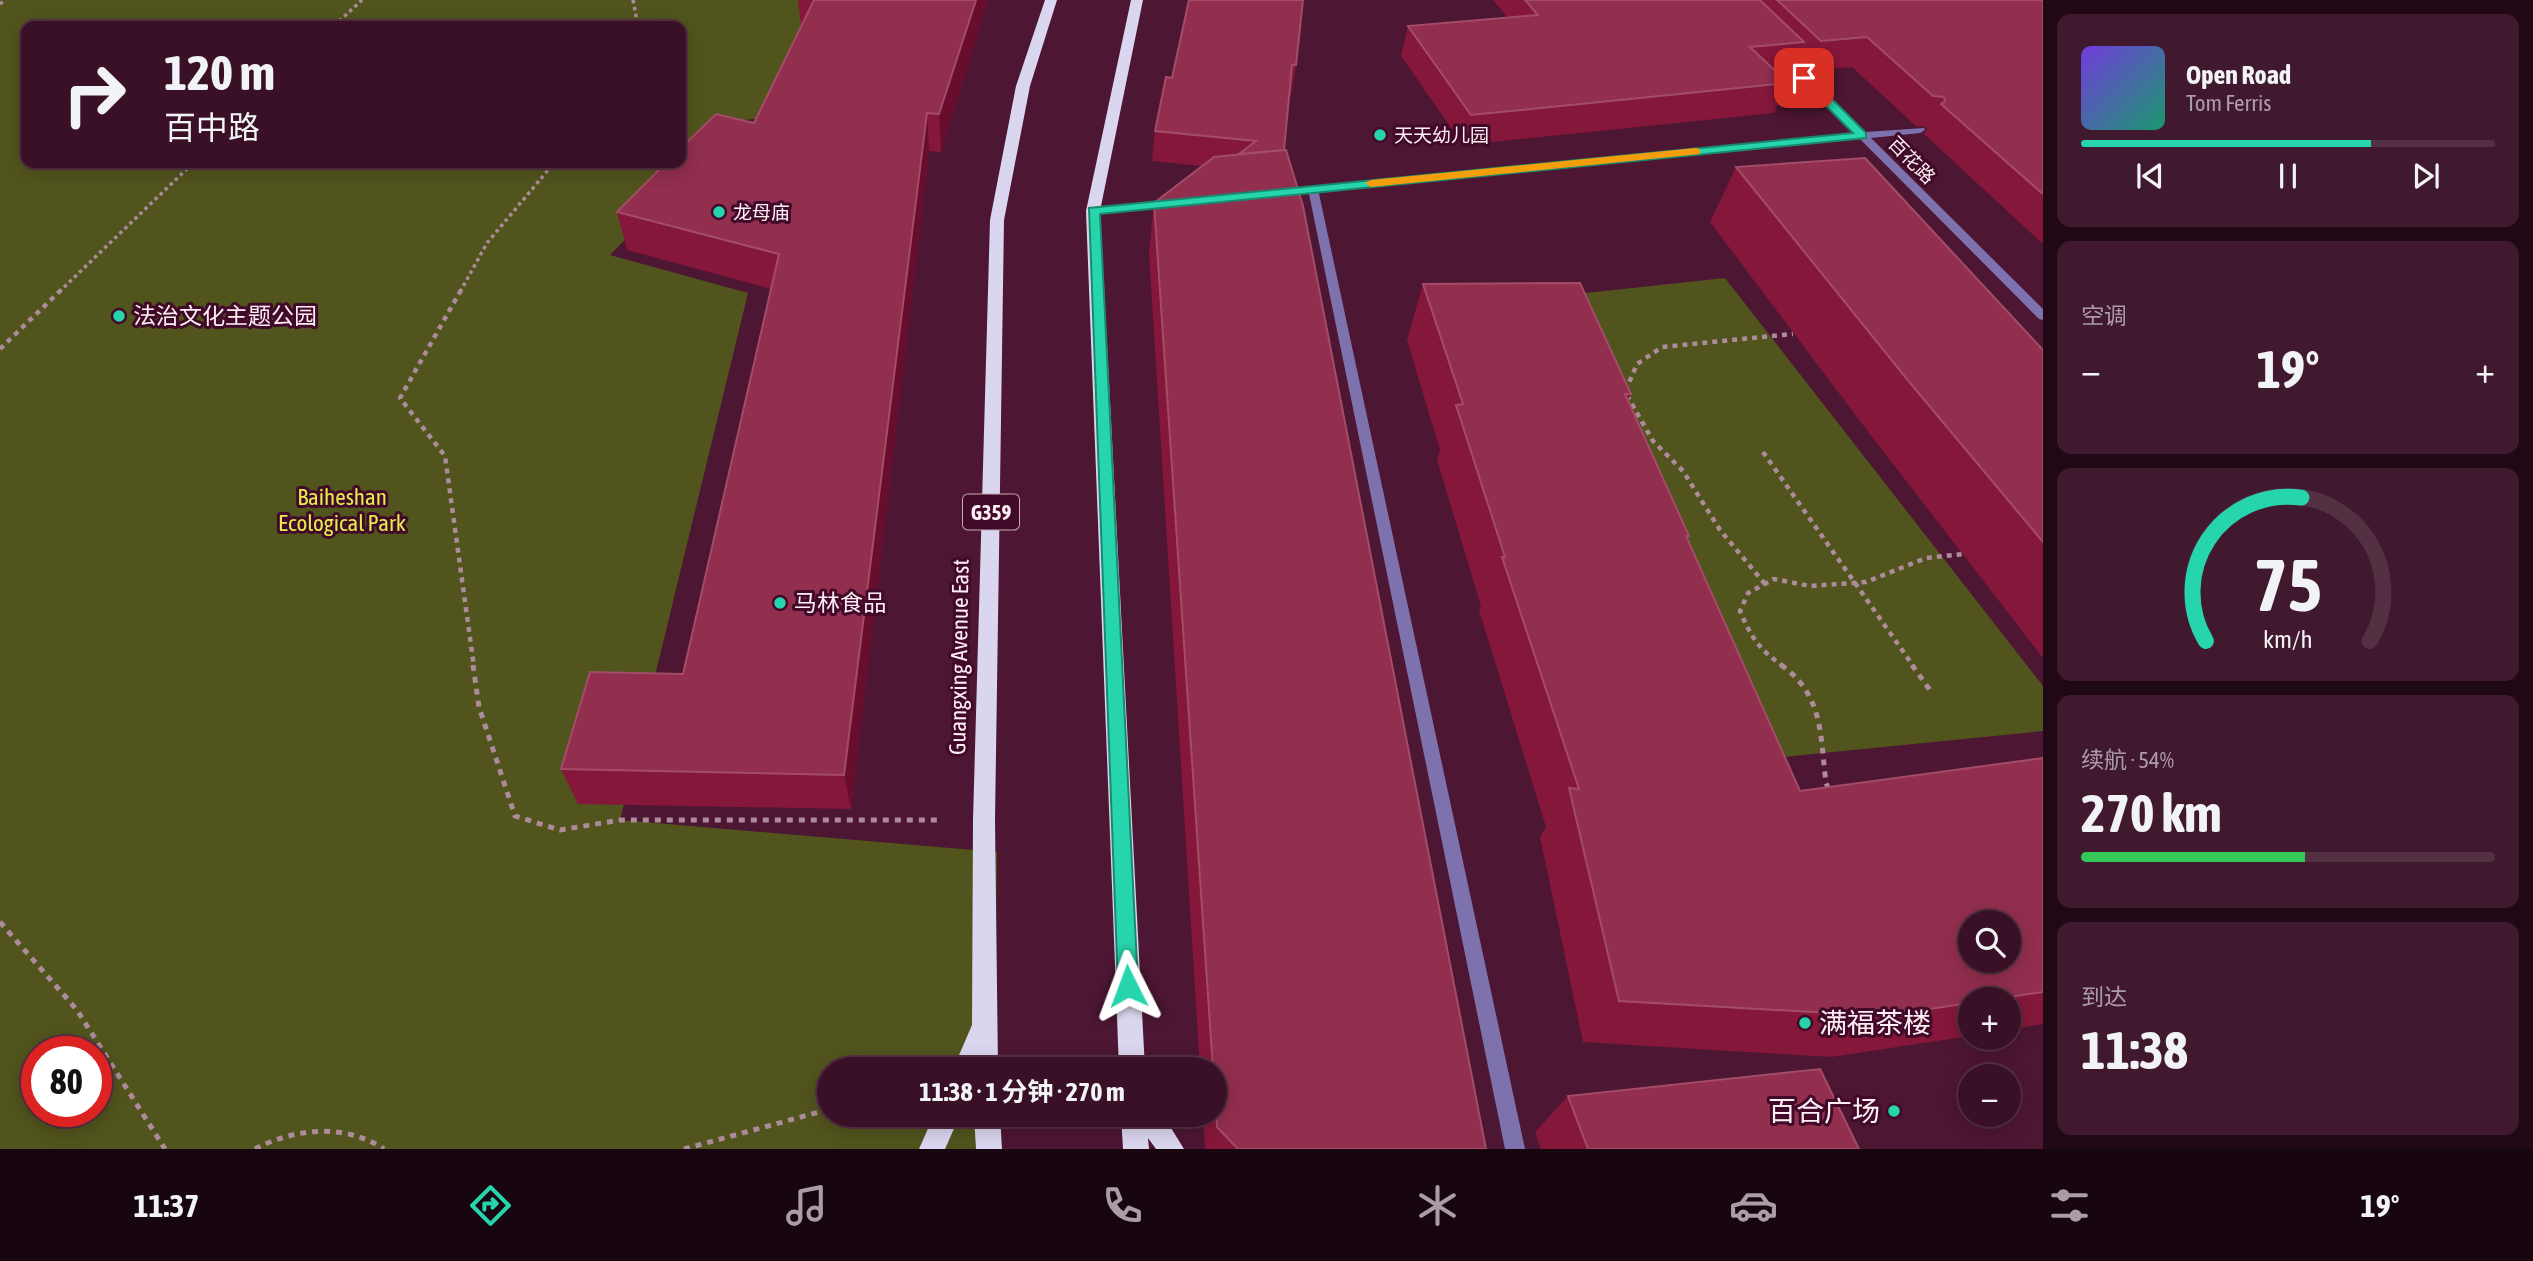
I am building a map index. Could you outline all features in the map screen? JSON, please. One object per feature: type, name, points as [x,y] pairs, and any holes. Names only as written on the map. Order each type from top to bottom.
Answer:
[{"type":"highway","name":"Guangxing Avenue East","points":[[984,1057],[984,820],[997,220],[1023,86],[1051,0]]},
{"type":"highway","points":[[1131,1057],[1093,211],[1137,0]]},
{"type":"highway","points":[[971,1057],[983,1030]]},
{"type":"highway","points":[[932,1149],[942,1127]]},
{"type":"highway","points":[[988,1127],[989,1149]]},
{"type":"highway","points":[[1135,1127],[1136,1149]]},
{"type":"highway","points":[[1156,1127],[1171,1149]]},
{"type":"street","name":"百花路","points":[[1774,48],[2043,316]]},
{"type":"street","points":[[1272,193],[1920,130]]},
{"type":"street","points":[[1313,189],[1515,1149]]},
{"type":"street","points":[[1093,211],[1175,202]]},
{"type":"path","points":[[0,4],[5,0]]},
{"type":"path","points":[[339,21],[362,0]]},
{"type":"path","points":[[632,0],[637,21]]},
{"type":"path","points":[[0,349],[188,168]]},
{"type":"path","points":[[550,168],[487,243],[400,398],[446,456],[478,707],[515,816],[560,830],[620,820],[984,820]]},
{"type":"path","points":[[1765,584],[1720,530],[1683,471],[1661,451],[1625,392],[1630,370],[1644,357],[1662,347],[1793,334]]},
{"type":"path","points":[[1628,419],[1640,419]]},
{"type":"path","points":[[1763,452],[1931,693]]},
{"type":"path","points":[[1835,802],[1826,783],[1817,708],[1794,674],[1766,654],[1752,639],[1740,611],[1748,593],[1774,579],[1810,586],[1866,582],[1926,558],[1963,554]]},
{"type":"path","points":[[0,922],[77,1010],[165,1149]]},
{"type":"path","points":[[684,1149],[817,1113]]},
{"type":"path","points":[[255,1149],[302,1132],[346,1130],[375,1141],[384,1149]]},
{"type":"green space","name":"Baiheshan Ecological Park","points":[[0,0],[863,0],[824,112],[743,120],[610,255],[748,293],[620,820],[997,852],[994,1057],[817,1057],[817,1127],[994,1127],[994,1149],[0,1149]]},
{"type":"green space","points":[[1725,278],[2043,686],[2043,731],[1763,759],[1567,295]]},
{"type":"building","points":[[814,0],[976,0],[939,114],[927,113],[844,775],[561,769],[590,672],[683,674],[779,254],[617,212],[661,168],[686,168],[686,143],[716,114],[754,123]]},
{"type":"building","points":[[1189,0],[1303,0],[1296,65],[1292,65],[1284,150],[1239,154],[1256,141],[1155,131],[1166,77],[1172,78]]},
{"type":"building","points":[[1525,0],[1760,0],[1804,42],[1750,47],[1788,83],[1471,115],[1408,26],[1538,15]]},
{"type":"building","points":[[1777,0],[2043,0],[2043,194],[1941,104],[1945,101],[1944,97],[1933,96],[1867,37],[1821,41]]},
{"type":"building","points":[[1286,150],[1303,206],[1486,1149],[1238,1149],[1217,1127],[1227,1127],[1227,1057],[1212,1057],[1154,203],[1214,157]]},
{"type":"building","points":[[1865,158],[2043,350],[2043,542],[1906,378],[1736,167]]},
{"type":"building","points":[[1580,283],[1631,394],[1625,394],[1689,536],[1686,536],[1800,791],[2043,758],[2043,992],[2021,995],[2021,987],[1958,987],[1958,1005],[1883,1016],[1619,1001],[1569,788],[1579,789],[1502,557],[1505,557],[1456,405],[1463,404],[1423,284]]},
{"type":"building","points":[[1820,1069],[1859,1149],[1588,1149],[1568,1096]]},
{"type":"slow traffic","points":[[1371,183],[1696,152]]},
{"type":"place","name":"天天幼儿园","points":[[1380,135]]},
{"type":"place","name":"龙母庙","points":[[719,212]]},
{"type":"place","name":"法治文化主题公园","points":[[119,316]]},
{"type":"place","name":"马林食品","points":[[780,603]]},
{"type":"place","name":"满福茶楼","points":[[1805,1023]]},
{"type":"place","name":"百合广场","points":[[1894,1111]]},
{"type":"route","points":[[1128,986],[1093,211],[1862,136],[1804,78]]}]
